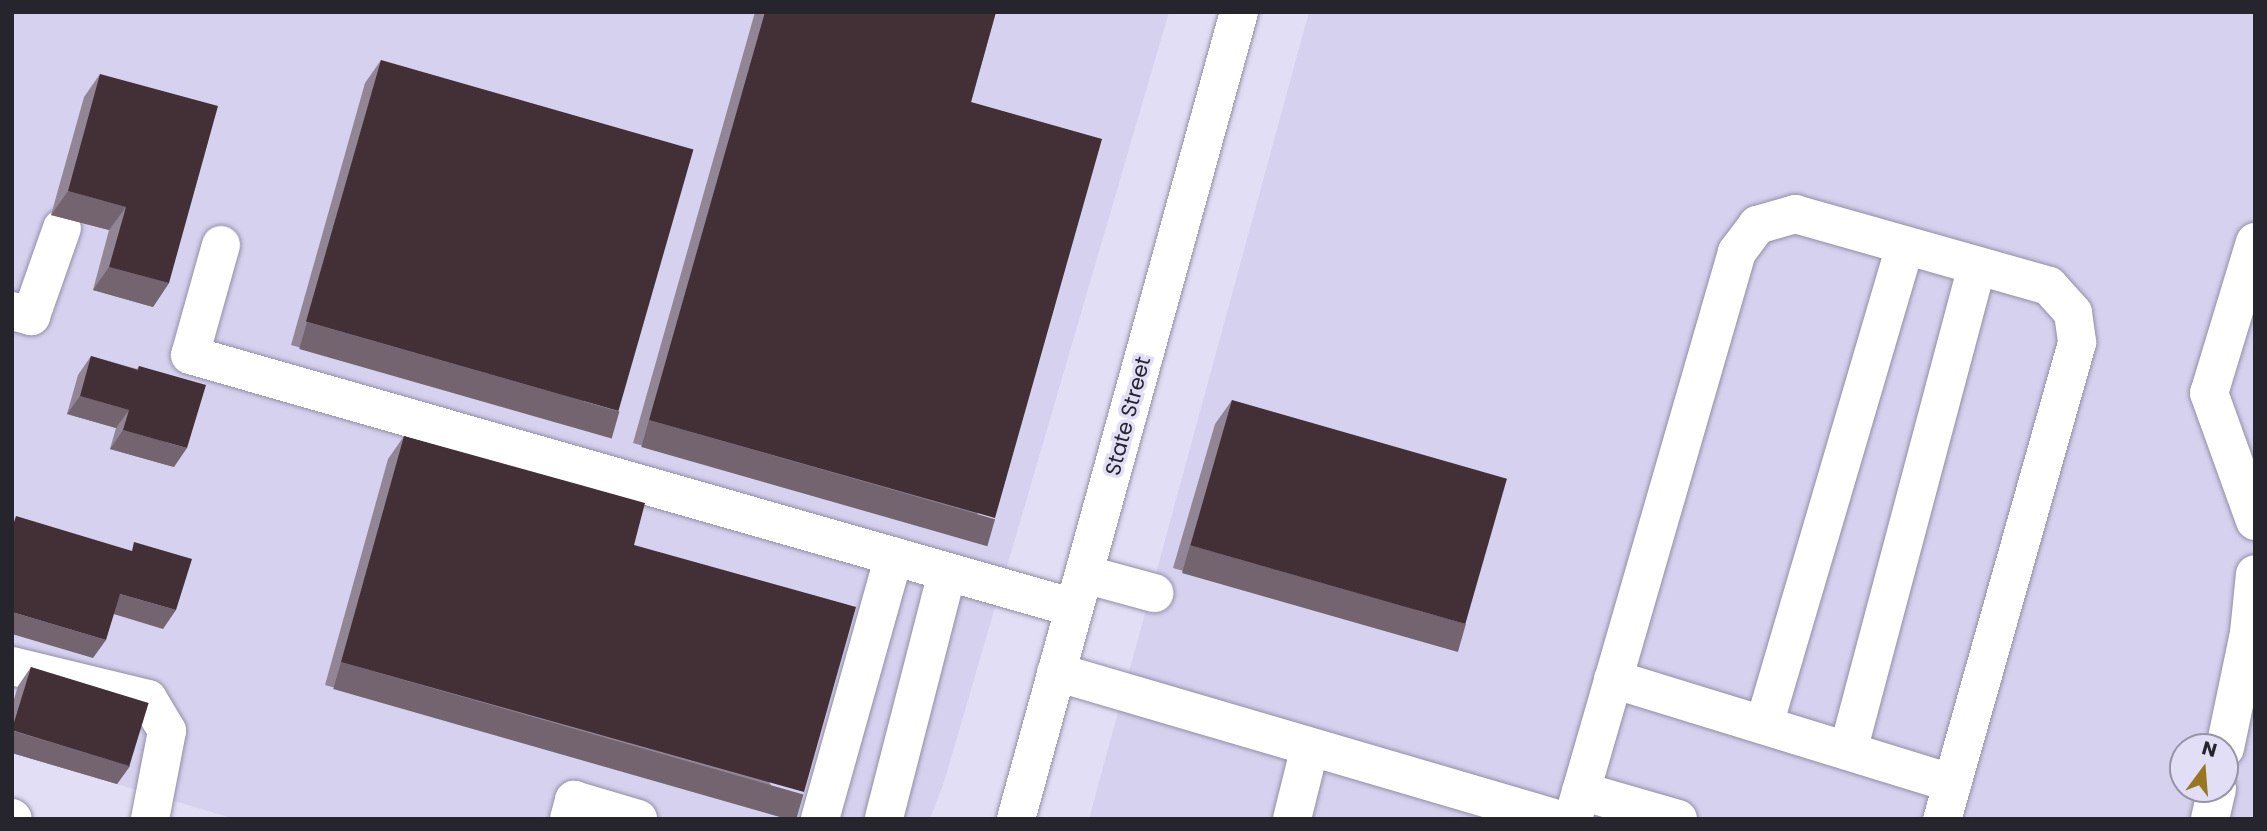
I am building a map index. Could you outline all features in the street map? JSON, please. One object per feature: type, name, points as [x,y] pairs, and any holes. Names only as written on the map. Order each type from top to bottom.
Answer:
[{"type":"street","name":"State Street","points":[[1016,819],[1239,12]]},
{"type":"street","points":[[1570,809],[1613,679],[1737,252],[1757,225],[1795,214],[2049,286],[2073,313],[2077,343],[1942,819]]},
{"type":"street","points":[[12,311],[31,316],[62,229]]},
{"type":"street","points":[[2255,242],[2210,393],[2255,520]]},
{"type":"street","points":[[221,245],[190,355],[947,572],[1079,591],[1154,593]]},
{"type":"street","points":[[1764,725],[1905,246]]},
{"type":"street","points":[[1848,751],[1977,266]]},
{"type":"street","points":[[894,556],[823,810],[885,818],[947,572]]},
{"type":"street","points":[[2228,733],[2249,633],[2255,574]]},
{"type":"street","points":[[12,666],[148,699],[167,730],[150,819]]},
{"type":"street","points":[[1056,672],[1310,747],[1570,809],[1678,819]]},
{"type":"street","points":[[1613,679],[1952,783]]},
{"type":"street","points":[[1292,819],[1310,747]]},
{"type":"street","points":[[569,819],[574,800],[638,819]]},
{"type":"shaded area","points":[[12,12],[1169,12],[944,782],[930,819],[235,819],[12,753]]},
{"type":"shaded area","points":[[1309,12],[2255,12],[2255,819],[1089,819]]},
{"type":"building","points":[[765,12],[996,12],[971,102],[1102,139],[995,518],[649,420]]},
{"type":"building","points":[[381,60],[693,150],[618,411],[306,321]]},
{"type":"building","points":[[100,74],[218,106],[169,283],[109,267],[126,207],[68,191]]},
{"type":"building","points":[[91,356],[206,385],[187,448],[123,430],[129,410],[80,396]]},
{"type":"building","points":[[1232,400],[1507,479],[1465,624],[1190,545]]},
{"type":"building","points":[[404,436],[645,503],[634,545],[856,607],[804,792],[341,662]]},
{"type":"building","points":[[16,516],[132,551],[134,542],[192,559],[176,610],[120,594],[106,640],[12,612],[12,528]]},
{"type":"building","points":[[31,667],[149,703],[129,766],[12,730]]}]
